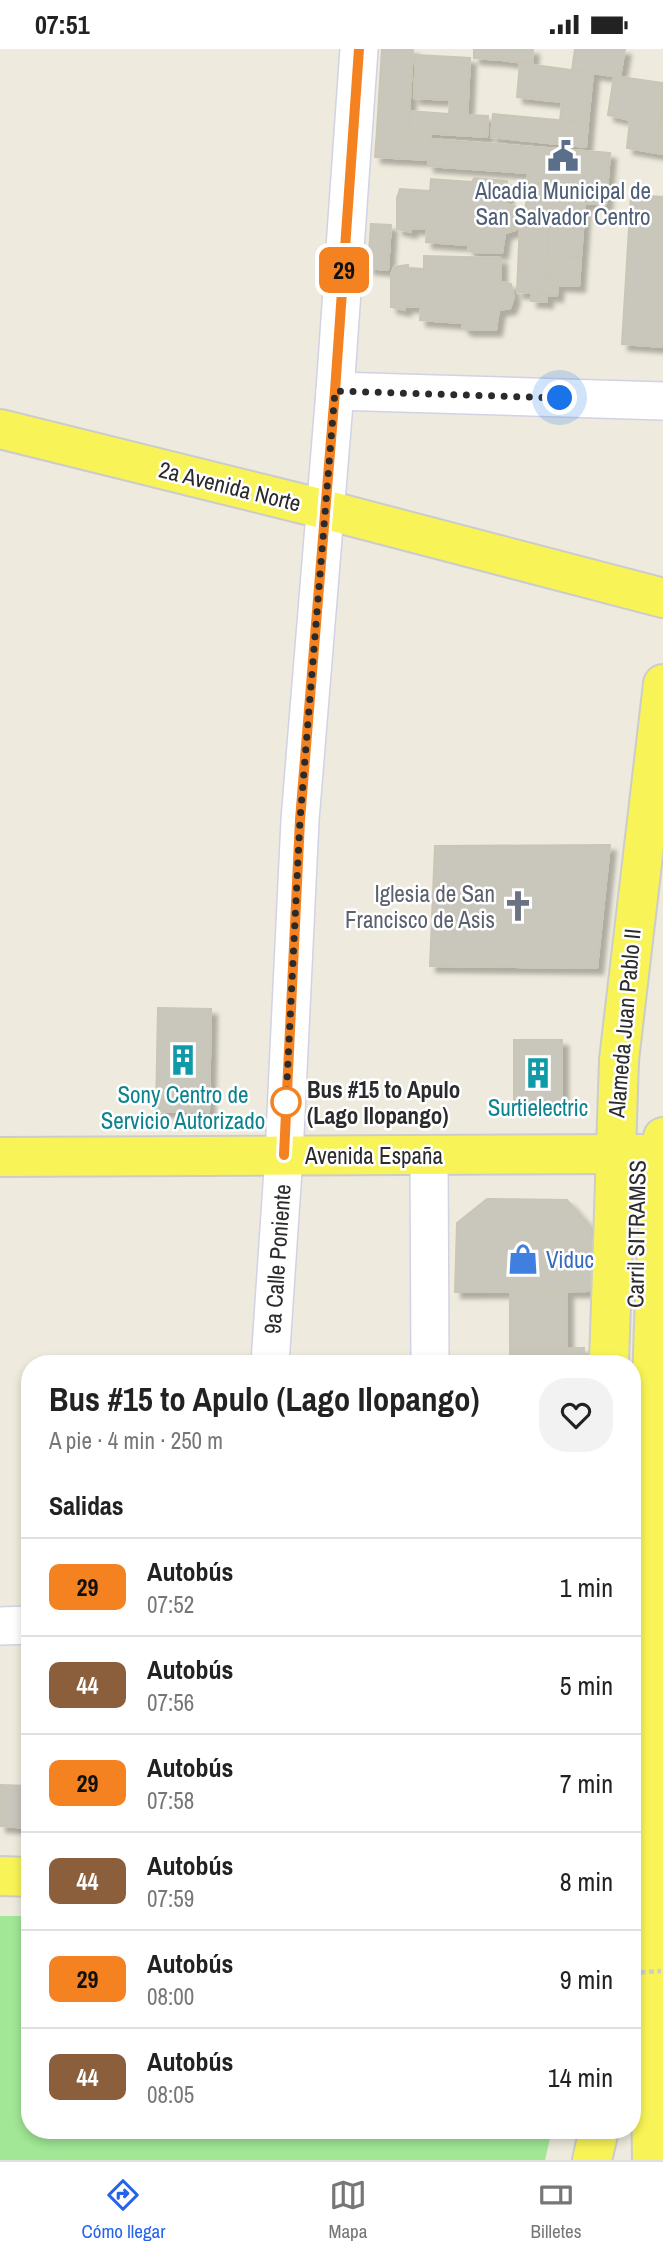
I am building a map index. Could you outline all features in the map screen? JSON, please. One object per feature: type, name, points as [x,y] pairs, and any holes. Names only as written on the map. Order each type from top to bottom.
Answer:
[{"type":"main road","name":"2a Avenida Norte","points":[[0,429],[323,509],[663,598]]},
{"type":"main road","name":"Alameda Juan Pablo II","points":[[652,2160],[647,1891],[648,1150],[629,955],[663,684]]},
{"type":"main road","name":"Carril SITRAMSS","points":[[636,1355],[663,886]]},
{"type":"main road","name":"Avenida España","points":[[0,1157],[429,1155],[648,1150]]},
{"type":"main road","name":"Alameda Juan Pablo II","points":[[610,1355],[648,1150]]},
{"type":"main road","points":[[0,1876],[21,1877]]},
{"type":"main road","points":[[571,2160],[576,2139]]},
{"type":"main road","points":[[592,2160],[597,2139]]},
{"type":"main road","points":[[630,2139],[630,2160]]},
{"type":"street","name":"9a Calle Poniente","points":[[271,1355],[284,1155],[300,820],[323,509],[335,391],[359,49]]},
{"type":"street","points":[[335,391],[663,401]]},
{"type":"street","points":[[429,1155],[430,1355]]},
{"type":"street","points":[[0,1626],[21,1625]]},
{"type":"path","points":[[641,1973],[661,1972]]},
{"type":"green space","points":[[0,1916],[21,1916],[21,2139],[550,2139],[545,2160],[0,2160]]},
{"type":"building","points":[[382,49],[413,49],[408,132],[377,130]]},
{"type":"building","points":[[474,49],[502,49],[501,60],[474,58]]},
{"type":"building","points":[[502,49],[533,49],[532,64],[501,60]]},
{"type":"building","points":[[575,49],[625,49],[620,77],[572,70]]},
{"type":"building","points":[[416,55],[470,58],[468,101],[414,98]]},
{"type":"building","points":[[520,63],[593,73],[588,123],[560,121],[562,102],[517,97]]},
{"type":"building","points":[[614,76],[663,83],[657,153],[627,148],[630,120],[608,115]]},
{"type":"building","points":[[663,96],[663,154],[657,153]]},
{"type":"building","points":[[450,100],[468,101],[467,115],[488,116],[487,137],[408,132],[410,111],[449,114]]},
{"type":"building","points":[[493,114],[588,123],[586,147],[491,137]]},
{"type":"building","points":[[377,130],[431,133],[429,160],[375,157]]},
{"type":"building","points":[[430,139],[610,153],[606,205],[585,203],[581,258],[545,255],[550,184],[527,183],[528,173],[428,166]]},
{"type":"building","points":[[474,178],[507,181],[507,204],[517,207],[519,212],[516,230],[505,233],[502,253],[469,251],[468,245],[426,242],[427,229],[411,228],[411,232],[397,229],[397,198],[400,189],[430,191],[431,179],[472,182]]},
{"type":"building","points":[[527,183],[550,184],[546,278],[539,278],[538,294],[547,295],[547,302],[531,301],[532,293],[517,292],[520,221],[525,222]]},
{"type":"building","points":[[631,195],[663,197],[663,347],[622,344]]},
{"type":"building","points":[[371,224],[391,225],[388,270],[368,268]]},
{"type":"building","points":[[424,256],[501,258],[501,282],[511,284],[514,297],[510,308],[499,310],[496,330],[468,330],[463,328],[462,323],[420,320],[421,307],[405,306],[405,310],[391,307],[391,275],[394,267],[408,265],[408,268],[424,269]]},
{"type":"building","points":[[547,256],[581,258],[579,286],[558,285],[558,280],[546,278]]},
{"type":"building","points":[[539,278],[558,280],[557,296],[538,294]]},
{"type":"building","name":"Iglesia de San Francisco de Asis","points":[[610,845],[597,968],[430,966],[435,846]]},
{"type":"building","name":"Sony Centro de Servicio Autorizado","points":[[158,1008],[211,1009],[209,1112],[156,1111]]},
{"type":"building","name":"Surtielectric","points":[[514,1040],[562,1040],[562,1107],[514,1107]]},
{"type":"building","name":"Viduc","points":[[487,1199],[567,1200],[591,1227],[589,1291],[455,1292],[457,1223]]},
{"type":"building","points":[[510,1292],[567,1292],[567,1349],[510,1349]]},
{"type":"building","points":[[584,1348],[584,1355],[510,1355],[510,1349]]},
{"type":"building","points":[[0,1785],[21,1786],[21,1827],[0,1826]]},
{"type":"bus line","name":"29","points":[[284,1155],[300,820],[323,509],[335,391],[359,49]]},
{"type":"place","name":"Alcadia Municipal de San Salvador Centro","points":[[563,156]]},
{"type":"place","name":"Iglesia de San Francisco de Asis","points":[[518,906]]},
{"type":"place","name":"Sony Centro de Servicio Autorizado","points":[[183,1060]]},
{"type":"place","name":"Surtielectric","points":[[538,1073]]},
{"type":"place","name":"Bus #15 to Apulo (Lago Ilopango)","points":[[286,1102]]},
{"type":"place","name":"Viduc","points":[[523,1259]]},
{"type":"route","points":[[286,1102],[300,820],[323,509],[335,391],[560,398]]}]
